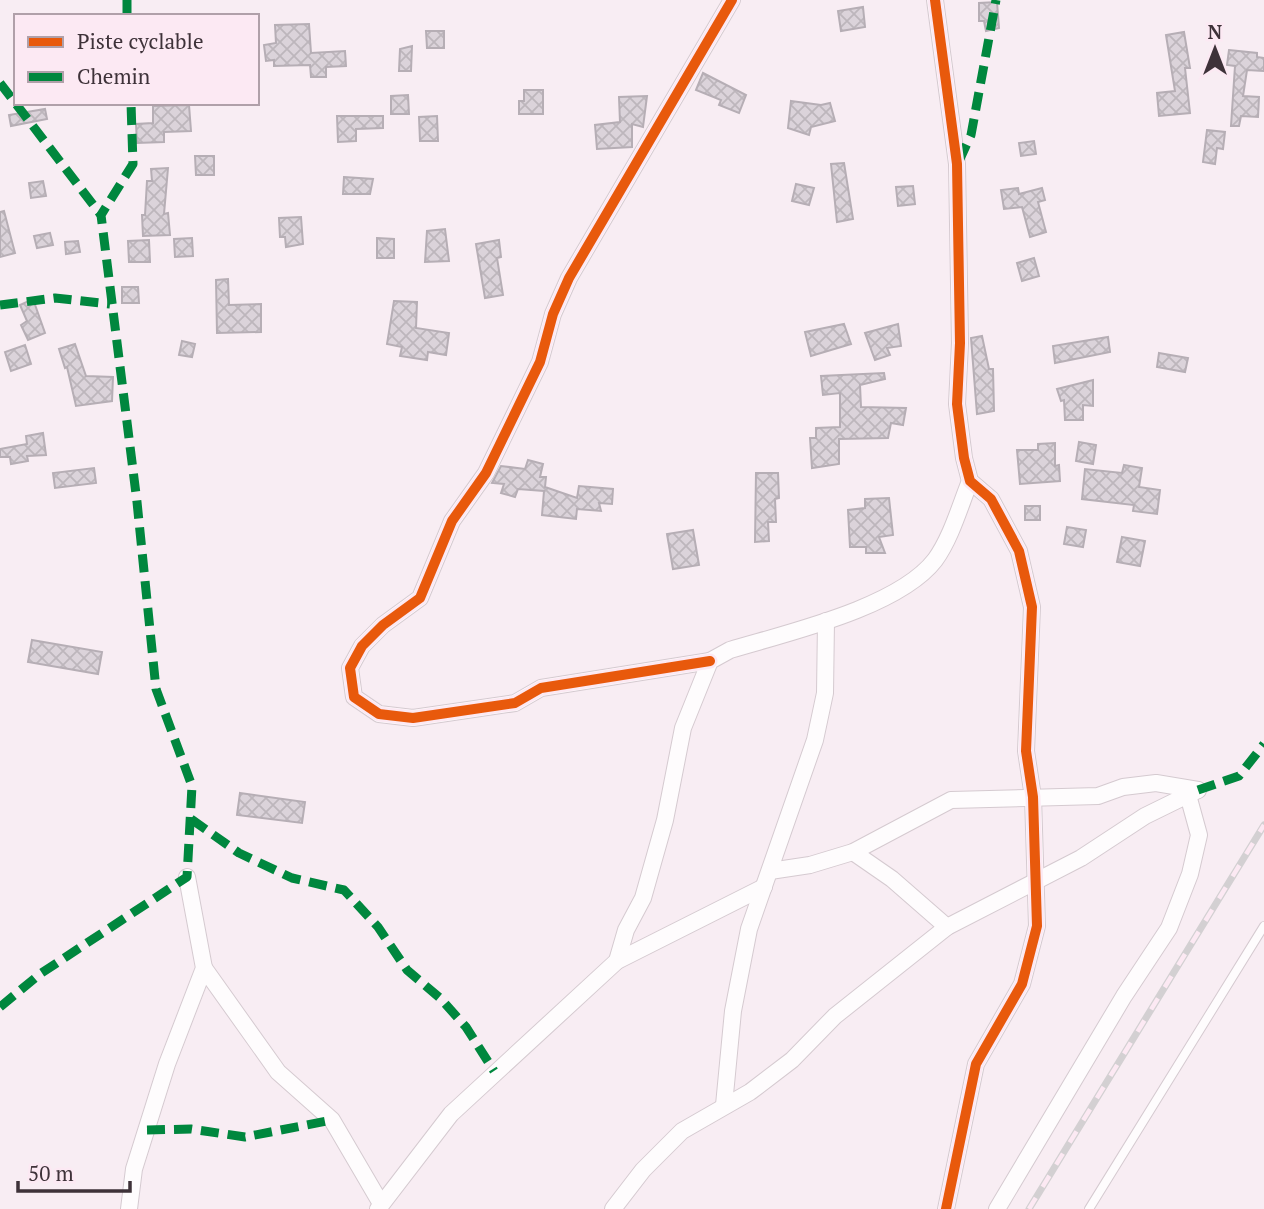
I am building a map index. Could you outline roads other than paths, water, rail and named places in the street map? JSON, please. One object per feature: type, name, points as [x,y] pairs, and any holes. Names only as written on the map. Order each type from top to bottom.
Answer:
[{"type":"street","points":[[732,0],[569,278],[553,314],[540,362],[486,473],[452,521],[420,598],[376,632],[362,646],[350,668],[354,697],[379,714],[413,718],[515,703],[541,688],[550,686],[710,661],[730,650],[867,606],[914,577],[934,560],[970,481],[957,404],[960,342],[957,164],[934,0]]},
{"type":"street","points":[[946,1209],[976,1065],[1022,984],[1034,944],[1033,797],[1026,751],[1032,607],[1019,551],[991,499],[970,481]]},
{"type":"street","points":[[724,1105],[741,963],[753,913],[815,740],[825,693],[826,621]]},
{"type":"street","points":[[617,961],[626,930],[643,898],[665,820],[683,728],[710,661]]},
{"type":"street","points":[[613,1209],[643,1170],[682,1131],[750,1092],[792,1060],[844,1008],[947,927],[1081,858],[1145,816],[1198,790],[1156,783],[1123,787],[1098,796],[951,800],[853,852],[810,865],[770,871]]},
{"type":"street","points":[[997,1209],[1124,996],[1169,928],[1190,874],[1199,835],[1188,795]]},
{"type":"street","points":[[853,852],[892,879],[947,927]]},
{"type":"street","points":[[187,877],[204,968],[278,1072],[332,1120],[379,1206],[451,1114],[617,961],[764,887]]},
{"type":"street","points":[[129,1209],[134,1169],[167,1065],[204,968]]},
{"type":"lane","points":[[1089,1209],[1264,926]]},
{"type":"railway","points":[[1029,1209],[1264,825]]}]
